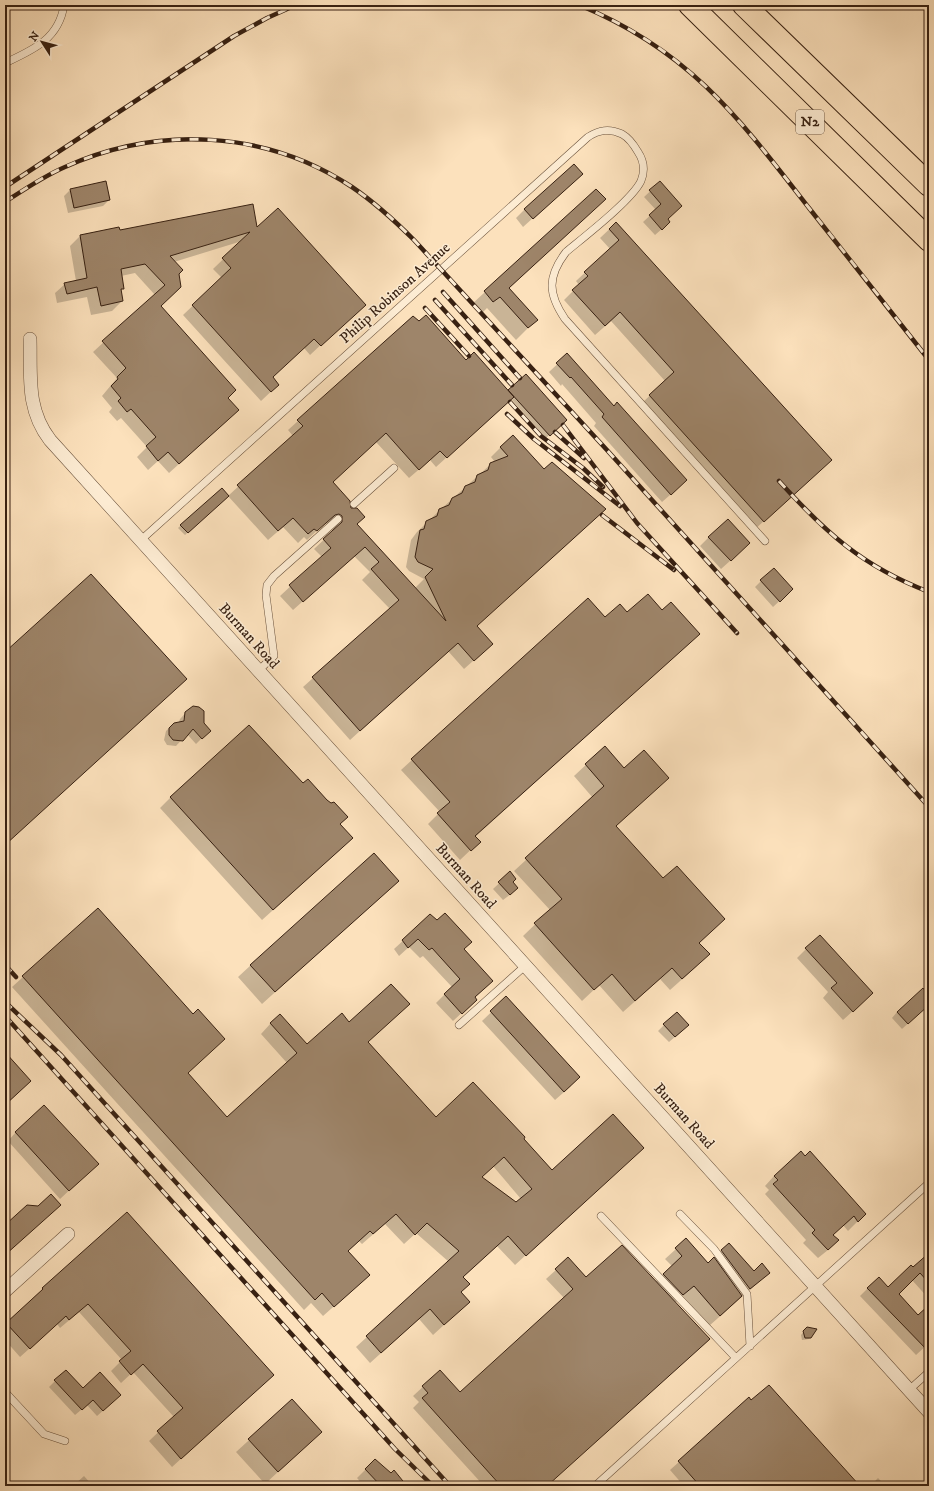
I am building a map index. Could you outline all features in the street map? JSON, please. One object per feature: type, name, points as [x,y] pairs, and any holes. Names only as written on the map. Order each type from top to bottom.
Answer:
[{"type":"highway","name":"N2","points":[[690,5],[929,240]]},
{"type":"highway","name":"N2","points":[[744,5],[929,185]]},
{"type":"street","name":"Burman Road","points":[[30,340],[31,399],[33,409],[43,431],[929,1412]]},
{"type":"street","points":[[5,1291],[68,1234]]},
{"type":"lane","points":[[5,63],[19,56],[55,32],[64,5]]},
{"type":"lane","name":"Philip Robinson Avenue","points":[[141,540],[594,133],[603,130],[624,135],[636,148],[641,157],[644,173],[633,193],[566,252],[556,268],[552,283],[556,304],[565,319],[765,541]]},
{"type":"lane","points":[[354,504],[394,468]]},
{"type":"lane","points":[[259,670],[274,656],[266,595],[267,585],[274,576],[338,518]]},
{"type":"lane","points":[[459,1025],[525,966]]},
{"type":"lane","points":[[595,1486],[929,1183]]},
{"type":"lane","points":[[680,1214],[714,1249],[747,1294],[750,1346]]},
{"type":"lane","points":[[600,1216],[736,1358]]},
{"type":"lane","points":[[909,1390],[929,1372]]},
{"type":"lane","points":[[5,1392],[44,1434],[64,1441]]},
{"type":"building","points":[[574,164],[583,174],[533,219],[524,209]]},
{"type":"building","points":[[106,181],[110,200],[74,208],[70,189]]},
{"type":"building","points":[[660,181],[682,206],[668,219],[670,222],[662,230],[649,215],[661,204],[649,190]]},
{"type":"building","points":[[596,189],[606,199],[509,288],[538,320],[528,328],[500,297],[493,302],[484,291]]},
{"type":"building","points":[[253,204],[257,227],[278,208],[366,305],[321,346],[314,339],[273,377],[279,385],[271,392],[192,305],[231,268],[222,258],[250,232],[170,256],[183,270],[179,274],[181,287],[161,306],[236,390],[228,398],[239,410],[179,464],[168,452],[158,461],[146,446],[156,437],[131,409],[127,412],[118,401],[121,398],[111,386],[126,368],[102,341],[165,285],[145,264],[121,269],[124,289],[121,289],[123,301],[101,306],[97,287],[67,294],[64,283],[87,278],[80,235],[119,227],[120,230]]},
{"type":"building","points":[[616,222],[832,460],[764,522],[649,395],[674,372],[620,312],[605,326],[572,290],[588,276],[584,272],[619,240],[609,229]]},
{"type":"building","points":[[426,315],[466,360],[474,352],[514,397],[447,458],[440,451],[419,470],[386,433],[333,482],[350,501],[351,508],[357,508],[365,517],[357,524],[446,621],[425,577],[433,569],[418,562],[415,557],[420,530],[424,529],[426,521],[437,516],[439,509],[449,505],[452,498],[462,493],[465,486],[475,482],[477,475],[488,470],[490,463],[508,456],[500,447],[513,435],[544,469],[552,462],[606,509],[477,626],[493,644],[474,661],[458,643],[360,731],[312,677],[399,600],[371,569],[379,562],[365,547],[303,602],[289,585],[331,548],[323,539],[342,522],[342,516],[339,514],[335,515],[317,531],[314,529],[308,534],[293,518],[278,531],[237,485],[303,426],[297,420],[413,316],[419,321]]},
{"type":"building","points":[[567,353],[614,406],[617,402],[687,480],[671,495],[602,417],[604,414],[571,377],[570,378],[556,363]]},
{"type":"building","points":[[526,374],[567,420],[550,436],[508,390]]},
{"type":"building","points":[[222,488],[229,496],[188,533],[180,525]]},
{"type":"building","points":[[728,519],[750,543],[731,561],[708,537]]},
{"type":"building","points":[[774,568],[793,589],[780,602],[760,580]]},
{"type":"building","points":[[91,574],[187,679],[5,845],[5,652]]},
{"type":"building","points":[[648,594],[662,610],[671,602],[700,634],[475,836],[481,842],[471,851],[437,813],[450,802],[411,759],[588,598],[605,617],[620,604],[627,612]]},
{"type":"building","points":[[193,706],[199,707],[204,711],[204,723],[211,731],[202,739],[193,729],[183,741],[173,740],[169,735],[169,728],[174,723],[184,721],[185,712]]},
{"type":"building","points":[[249,725],[303,783],[308,779],[327,800],[331,803],[334,802],[348,817],[340,824],[353,838],[273,910],[170,797]]},
{"type":"building","points":[[605,746],[624,768],[644,750],[669,778],[616,826],[663,878],[677,866],[725,919],[699,943],[710,954],[682,979],[672,968],[635,1001],[612,974],[594,990],[534,923],[562,899],[525,858],[604,786],[585,764]]},
{"type":"building","points":[[374,853],[399,881],[275,992],[250,965]]},
{"type":"building","points":[[510,871],[516,879],[513,882],[518,888],[510,895],[498,882]]},
{"type":"building","points":[[98,908],[193,1014],[198,1009],[225,1039],[188,1073],[227,1117],[297,1053],[270,1023],[280,1014],[307,1044],[342,1013],[349,1022],[391,984],[410,1004],[368,1042],[436,1117],[473,1082],[525,1137],[524,1139],[552,1170],[613,1114],[644,1148],[526,1256],[508,1236],[463,1277],[470,1284],[461,1292],[470,1302],[444,1325],[430,1309],[381,1353],[366,1336],[459,1251],[427,1223],[415,1235],[396,1214],[373,1234],[370,1231],[348,1251],[370,1275],[334,1307],[322,1293],[315,1300],[22,976]],"holes":[[[504,1157],[532,1189],[516,1202],[482,1177]]]},
{"type":"building","points":[[445,913],[472,942],[464,949],[493,981],[475,997],[477,1000],[462,1014],[444,994],[460,979],[432,948],[429,950],[418,939],[408,948],[402,940],[430,914],[437,920]]},
{"type":"building","points":[[820,935],[873,993],[853,1012],[831,988],[837,983],[805,948]]},
{"type":"building","points":[[923,988],[929,996],[929,1005],[908,1024],[897,1012]]},
{"type":"building","points":[[506,996],[580,1077],[564,1092],[490,1011]]},
{"type":"building","points":[[677,1012],[689,1025],[675,1037],[663,1024]]},
{"type":"building","points":[[5,1052],[31,1081],[5,1105]]},
{"type":"building","points":[[44,1105],[99,1164],[69,1191],[15,1132]]},
{"type":"building","points":[[801,1151],[805,1156],[810,1151],[866,1214],[858,1222],[854,1216],[833,1235],[839,1240],[828,1250],[812,1233],[815,1230],[773,1184],[778,1180],[774,1176]]},
{"type":"building","points":[[51,1194],[61,1205],[5,1255],[5,1225],[27,1205],[38,1206]]},
{"type":"building","points":[[127,1212],[274,1375],[181,1459],[157,1431],[183,1408],[143,1364],[131,1375],[119,1361],[131,1351],[88,1304],[69,1320],[66,1316],[30,1349],[6,1323],[43,1289],[42,1288]]},
{"type":"building","points":[[686,1238],[708,1263],[714,1257],[742,1296],[720,1316],[694,1286],[683,1295],[663,1274],[682,1256],[675,1248]]},
{"type":"building","points":[[729,1243],[754,1271],[762,1263],[770,1273],[750,1289],[721,1250]]},
{"type":"building","points":[[622,1245],[710,1339],[547,1486],[501,1486],[422,1398],[428,1393],[422,1386],[440,1370],[460,1392],[573,1289],[555,1269],[568,1257],[586,1277]]},
{"type":"building","points":[[929,1253],[929,1283],[920,1273],[899,1294],[918,1315],[929,1305],[929,1352],[867,1288],[879,1277],[888,1287],[911,1265],[913,1267]]},
{"type":"building","points":[[807,1327],[817,1329],[811,1338],[805,1338],[803,1331]]},
{"type":"building","points":[[66,1370],[83,1388],[100,1372],[121,1395],[103,1411],[93,1400],[82,1410],[54,1380]]},
{"type":"building","points":[[769,1385],[860,1486],[700,1486],[678,1461],[749,1397],[751,1400]]},
{"type":"building","points":[[292,1399],[322,1432],[278,1472],[248,1439]]},
{"type":"building","points":[[375,1459],[391,1473],[394,1470],[407,1486],[381,1486],[365,1469]]},
{"type":"railway","points":[[5,187],[234,36],[267,18],[296,5]]},
{"type":"railway","points":[[579,5],[618,23],[652,43],[682,65],[709,90],[759,145],[929,360]]},
{"type":"railway","points":[[5,202],[57,171],[101,153],[137,144],[174,140],[211,140],[248,145],[284,154],[319,168],[352,187],[384,212],[414,240],[606,449],[929,807]]},
{"type":"railway","points":[[443,292],[520,378]]},
{"type":"railway","points":[[435,300],[512,385]]},
{"type":"railway","points":[[425,308],[469,356]]},
{"type":"railway","points":[[510,402],[541,436],[583,468],[603,487]]},
{"type":"railway","points":[[507,414],[534,439],[620,506]]},
{"type":"railway","points":[[563,425],[637,523],[737,633]]},
{"type":"railway","points":[[555,432],[584,458]]},
{"type":"railway","points":[[779,481],[813,517],[846,546],[884,571],[929,592]]},
{"type":"railway","points":[[602,515],[674,570]]},
{"type":"railway","points":[[5,965],[16,977]]},
{"type":"railway","points":[[5,1002],[61,1055],[450,1486]]},
{"type":"railway","points":[[5,1016],[395,1449],[433,1486]]}]
